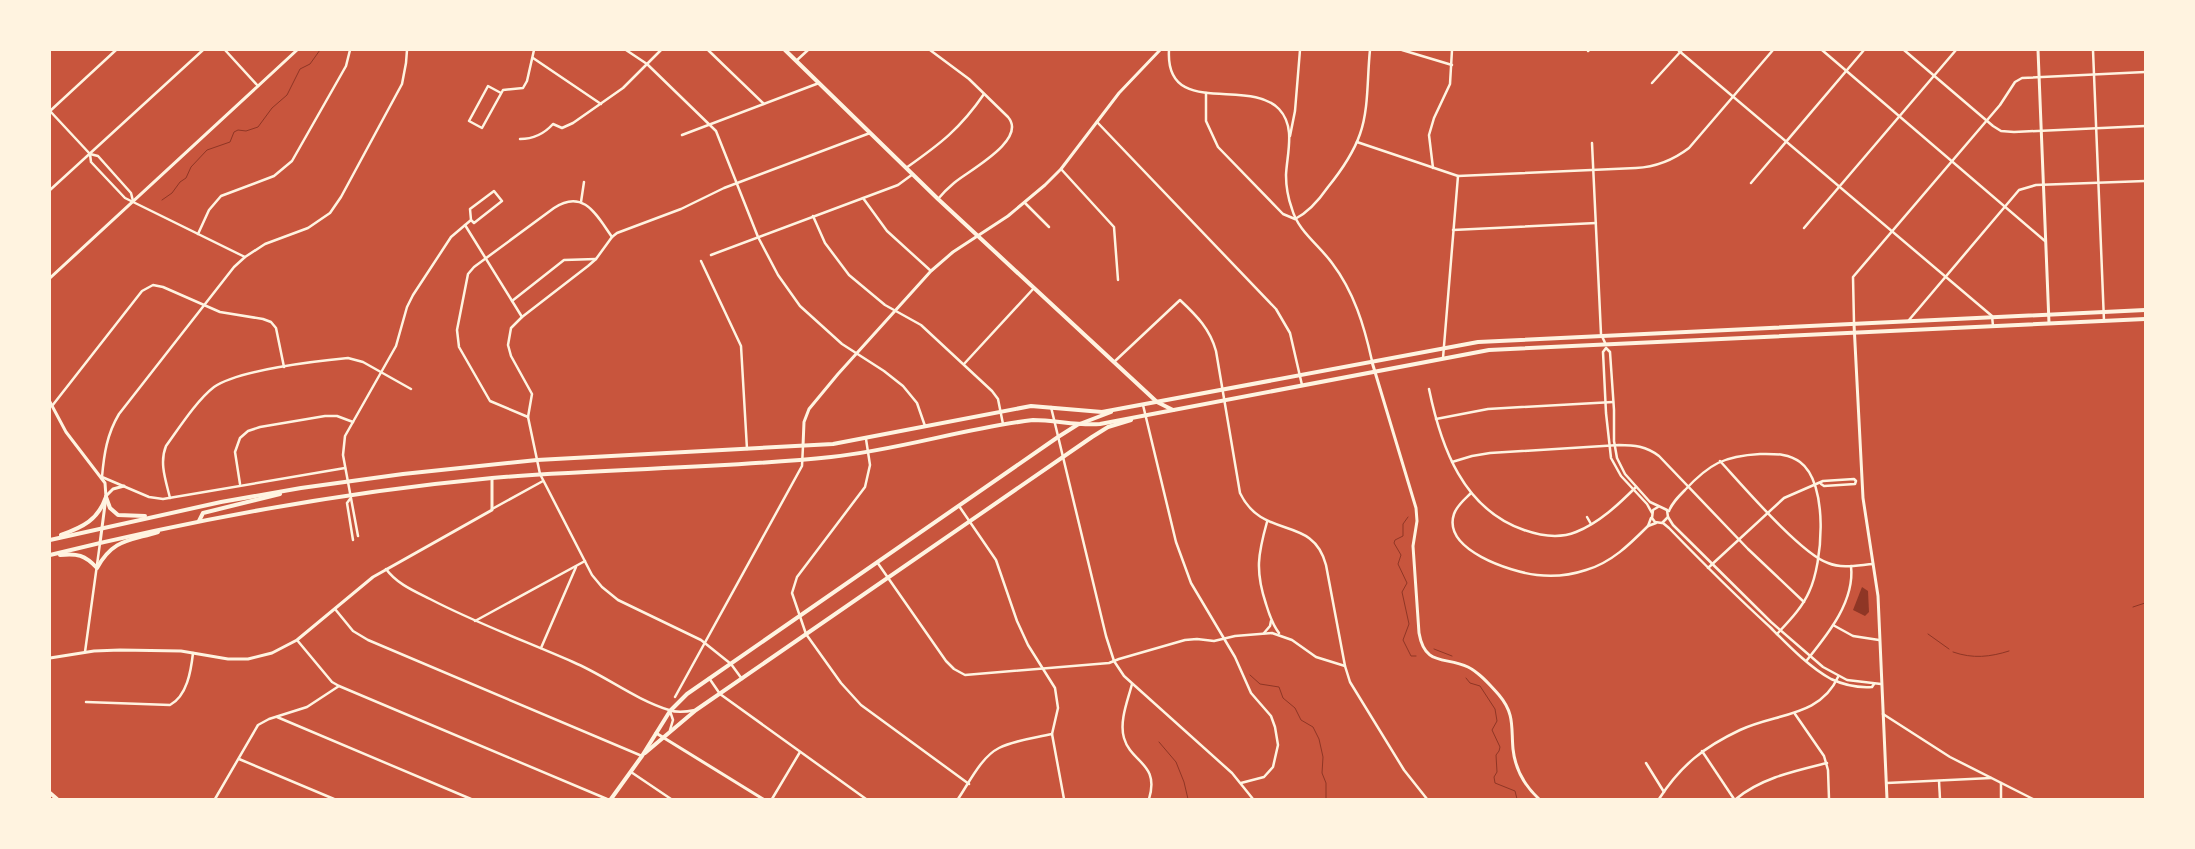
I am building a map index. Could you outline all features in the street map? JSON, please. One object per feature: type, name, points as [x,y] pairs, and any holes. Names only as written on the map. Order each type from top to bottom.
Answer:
[{"type":"main road","points":[[785,50],[977,236],[1157,402],[1173,410]]},
{"type":"main road","points":[[50,540],[156,515],[347,481],[537,460],[803,446],[866,439],[1032,406],[1093,413],[1113,411],[1489,340],[2145,310]]},
{"type":"main road","points":[[50,556],[199,521],[350,497],[492,478],[804,459],[868,452],[1033,420],[1054,420],[1077,425],[1100,424],[1443,358],[1504,349],[1606,346],[2145,319]]},
{"type":"main road","points":[[611,799],[642,756],[670,711],[680,700],[1058,437],[1077,425],[1113,411]]},
{"type":"main road","points":[[642,756],[670,730],[696,710],[969,521],[1101,431],[1136,418]]},
{"type":"main road","points":[[199,521],[200,515],[207,512],[301,488]]},
{"type":"main road","points":[[106,497],[112,510],[118,515],[125,517],[156,515]]},
{"type":"main road","points":[[50,540],[88,524],[102,509],[106,497]]},
{"type":"main road","points":[[50,556],[80,554],[97,568],[107,552],[116,545],[186,524]]},
{"type":"main road","points":[[50,792],[57,799]]},
{"type":"street","points":[[116,50],[50,111],[90,154],[98,156],[131,193],[133,201]]},
{"type":"street","points":[[50,190],[203,50]]},
{"type":"street","points":[[225,50],[258,86]]},
{"type":"street","points":[[50,278],[297,50]]},
{"type":"street","points":[[198,234],[209,210],[221,196],[274,176],[292,161],[346,66],[350,50]]},
{"type":"street","points":[[102,477],[106,445],[113,424],[126,404],[234,267],[265,244],[316,224],[336,206],[399,90],[406,64],[407,50]]},
{"type":"street","points":[[500,93],[488,86],[469,121],[482,128],[500,93],[505,89],[523,88],[527,81],[534,50]]},
{"type":"street","points":[[626,50],[647,64],[710,124],[718,135],[758,237],[778,275],[800,306],[829,334],[855,354],[884,371],[910,393],[921,409],[926,427]]},
{"type":"street","points":[[520,139],[535,137],[546,131],[553,124],[559,128],[566,127],[629,83],[661,50]]},
{"type":"street","points":[[708,50],[764,104]]},
{"type":"street","points":[[796,61],[808,50]]},
{"type":"street","points":[[930,50],[966,76],[1008,117],[1012,125],[1011,132],[999,151],[954,183],[938,199]]},
{"type":"street","points":[[676,697],[802,466],[804,459],[804,422],[809,409],[855,354],[942,260],[1025,203],[1061,169],[1133,76],[1160,50]]},
{"type":"street","points":[[1169,50],[1169,65],[1175,78],[1186,88],[1206,93],[1254,97],[1268,102],[1282,114],[1290,140]]},
{"type":"street","points":[[1300,50],[1295,111],[1290,140],[1287,188],[1295,219],[1331,261],[1345,281],[1361,316],[1374,371],[1416,508],[1414,556],[1419,633],[1422,645],[1433,658],[1469,668],[1484,679],[1502,699],[1512,722],[1513,750],[1521,774],[1528,787],[1539,799]]},
{"type":"street","points":[[1206,93],[1206,122],[1218,147],[1283,214],[1295,219],[1304,215],[1325,192],[1343,167],[1357,142],[1364,115],[1370,50]]},
{"type":"street","points":[[1402,50],[1452,65]]},
{"type":"street","points":[[1432,168],[1429,135],[1434,118],[1448,91],[1452,50]]},
{"type":"street","points":[[1357,142],[1458,176],[1647,168],[1674,159],[1689,148],[1773,50]]},
{"type":"street","points":[[1822,50],[2046,242]]},
{"type":"street","points":[[1751,184],[1864,50]]},
{"type":"street","points":[[1904,50],[1986,121],[1997,129],[2006,132],[2145,126]]},
{"type":"street","points":[[1804,228],[1956,50]]},
{"type":"street","points":[[2038,50],[2049,323]]},
{"type":"street","points":[[2093,50],[2104,321]]},
{"type":"street","points":[[1652,83],[1680,51],[1992,316],[1992,326]]},
{"type":"street","points":[[533,58],[601,104]]},
{"type":"street","points":[[1888,799],[1878,596],[1862,480],[1854,323],[1854,277],[1986,121],[2016,80],[2039,77],[2145,72]]},
{"type":"street","points":[[682,135],[819,83]]},
{"type":"street","points":[[906,168],[941,143],[963,124],[984,94]]},
{"type":"street","points":[[1097,122],[1276,309],[1290,333],[1302,386]]},
{"type":"street","points":[[742,679],[731,664],[701,640],[618,600],[602,587],[585,561],[540,474],[528,417],[532,398],[531,390],[511,356],[508,345],[511,328],[522,317],[596,259],[612,237],[681,209],[737,183],[870,133]]},
{"type":"street","points":[[1592,143],[1601,334],[1610,352],[1614,445],[1619,464],[1636,487],[1658,507],[1673,503]]},
{"type":"street","points":[[90,154],[90,162],[125,198],[245,257]]},
{"type":"street","points":[[1061,169],[1114,227],[1118,280]]},
{"type":"street","points":[[712,254],[902,183],[913,174]]},
{"type":"street","points":[[1443,358],[1458,176]]},
{"type":"street","points":[[1908,320],[2015,194],[2024,188],[2044,185],[2145,180]]},
{"type":"street","points":[[581,202],[584,182]]},
{"type":"street","points":[[494,191],[502,201],[474,223],[471,220],[470,209],[494,191]]},
{"type":"street","points":[[863,198],[887,231],[931,271]]},
{"type":"street","points":[[528,417],[490,401],[459,347],[457,330],[467,280],[471,270],[560,204],[572,201],[581,202],[594,212],[612,237]]},
{"type":"street","points":[[1025,203],[1049,227]]},
{"type":"street","points":[[813,216],[825,243],[862,287],[894,311],[921,325],[996,395],[1004,425]]},
{"type":"street","points":[[358,536],[353,502],[350,497],[344,468],[344,442],[353,422],[396,346],[410,300],[451,237],[471,220]]},
{"type":"street","points":[[1453,230],[1596,223]]},
{"type":"street","points":[[465,225],[522,317]]},
{"type":"street","points":[[512,301],[564,260],[596,259]]},
{"type":"street","points":[[701,261],[741,346],[747,449]]},
{"type":"street","points":[[52,406],[142,292],[149,286],[163,287],[227,314],[271,322],[277,332],[284,368]]},
{"type":"street","points":[[964,365],[1034,288]]},
{"type":"street","points":[[1114,362],[1180,300],[1204,324],[1212,337],[1240,493],[1248,506],[1260,518],[1305,535],[1321,550],[1326,565],[1345,666],[1354,690],[1404,770],[1427,799]]},
{"type":"street","points":[[1606,346],[1603,352],[1605,402],[1611,458],[1617,471],[1647,504],[1657,522]]},
{"type":"street","points":[[170,498],[163,464],[164,450],[208,392],[228,379],[348,358],[358,360],[411,389]]},
{"type":"street","points":[[1429,389],[1436,419],[1452,462],[1471,493],[1499,518],[1517,528],[1536,534],[1564,535],[1591,524],[1606,514],[1636,487]]},
{"type":"street","points":[[50,402],[73,442],[102,477],[106,488],[86,652]]},
{"type":"street","points":[[1436,419],[1497,408],[1613,402]]},
{"type":"street","points":[[1143,405],[1180,555],[1198,598],[1224,638],[1251,693],[1274,721],[1278,739],[1276,760],[1270,773],[1258,780],[1241,783]]},
{"type":"street","points":[[1051,407],[1106,636],[1114,661],[1132,684],[1241,783],[1253,799]]},
{"type":"street","points":[[240,485],[235,452],[240,438],[248,431],[260,427],[325,416],[337,416],[353,422]]},
{"type":"street","points":[[866,439],[870,472],[865,487],[794,582],[792,593],[806,634],[841,683],[861,705],[969,784]]},
{"type":"street","points":[[1452,462],[1480,454],[1636,445],[1651,451],[1738,540],[1804,602]]},
{"type":"street","points":[[1777,634],[1780,630],[1804,602],[1812,584],[1818,559],[1820,523],[1815,485],[1807,468],[1799,461],[1785,455],[1744,455],[1720,462],[1707,469],[1673,503],[1668,512],[1668,517],[1673,525],[1712,565],[1780,630],[1810,656],[1838,677],[1851,681],[1881,684]]},
{"type":"street","points":[[1720,462],[1768,512],[1818,559],[1834,565],[1874,564]]},
{"type":"street","points":[[102,477],[149,497],[170,498],[344,468]]},
{"type":"street","points":[[492,478],[492,510]]},
{"type":"street","points":[[1708,568],[1768,512],[1789,496],[1815,485],[1855,484],[1856,481],[1862,480]]},
{"type":"street","points":[[50,658],[86,652],[153,650],[193,653],[228,659],[255,658],[280,650],[297,640],[361,586],[386,569],[544,481]]},
{"type":"street","points":[[106,497],[113,489],[124,486]]},
{"type":"street","points":[[1471,493],[1454,514],[1454,530],[1459,540],[1473,552],[1508,568],[1531,574],[1568,575],[1600,565],[1616,555],[1648,526],[1657,522],[1662,523],[1777,634],[1807,660],[1836,681],[1860,687],[1872,687],[1874,684]]},
{"type":"street","points":[[350,497],[347,503],[353,540]]},
{"type":"street","points":[[959,506],[996,560],[1017,621],[1031,651],[1055,688],[1058,701],[1058,715],[1052,734],[1064,799]]},
{"type":"street","points":[[1648,526],[1652,515],[1658,507]]},
{"type":"street","points":[[1663,507],[1668,512]]},
{"type":"street","points":[[1587,517],[1591,524]]},
{"type":"street","points":[[1662,523],[1668,517]]},
{"type":"street","points":[[1267,522],[1260,550],[1258,572],[1260,586],[1271,620],[1280,634]]},
{"type":"street","points":[[475,621],[585,561]]},
{"type":"street","points":[[877,562],[946,661],[959,672],[973,675],[1110,664],[1114,661],[1184,640],[1197,638],[1214,641],[1224,638],[1263,634],[1280,634],[1298,643],[1316,657],[1345,666]]},
{"type":"street","points":[[541,648],[577,566]]},
{"type":"street","points":[[1807,660],[1833,625],[1848,594],[1852,580],[1851,566]]},
{"type":"street","points":[[386,569],[391,576],[404,585],[475,621],[594,672],[629,693],[670,711],[696,710]]},
{"type":"street","points":[[334,608],[353,631],[364,638],[642,756]]},
{"type":"street","points":[[1263,634],[1270,626],[1271,620]]},
{"type":"street","points":[[1833,625],[1857,638],[1879,640]]},
{"type":"street","points":[[297,640],[332,682],[339,686],[607,799]]},
{"type":"street","points":[[86,702],[170,705],[178,700],[183,691],[192,665],[193,653]]},
{"type":"street","points":[[1659,799],[1681,769],[1702,752],[1740,730],[1795,714],[1821,700],[1838,677]]},
{"type":"street","points":[[709,678],[720,694],[866,799]]},
{"type":"street","points":[[1132,684],[1122,731],[1126,745],[1142,762],[1149,773],[1152,789],[1149,799]]},
{"type":"street","points":[[215,799],[258,725],[307,707],[339,686]]},
{"type":"street","points":[[670,711],[673,720],[670,730]]},
{"type":"street","points":[[1795,714],[1820,749],[1827,763],[1829,799]]},
{"type":"street","points":[[1883,714],[1950,757],[2033,799]]},
{"type":"street","points":[[277,717],[471,799]]},
{"type":"street","points":[[656,732],[763,799]]},
{"type":"street","points":[[958,799],[988,757],[1000,748],[1052,734]]},
{"type":"street","points":[[772,799],[800,752]]},
{"type":"street","points":[[1702,752],[1735,799],[1766,780],[1827,763]]},
{"type":"street","points":[[238,758],[334,799]]},
{"type":"street","points":[[1646,763],[1664,792]]},
{"type":"street","points":[[631,772],[671,799]]},
{"type":"street","points":[[1887,783],[1993,778]]},
{"type":"street","points":[[1939,781],[1940,799]]},
{"type":"street","points":[[2001,782],[2001,799]]},
{"type":"shaded area","points":[[1862,587],[1868,591],[1869,612],[1865,616],[1853,610]]},
{"type":"waterway","points":[[162,200],[172,193],[180,182],[186,178],[191,167],[207,150],[230,142],[234,132],[238,130],[246,131],[258,127],[272,108],[287,95],[300,69],[310,64],[320,50]]},
{"type":"waterway","points":[[1408,517],[1403,524],[1403,536],[1395,540],[1394,543],[1401,555],[1398,564],[1407,583],[1402,592],[1409,624],[1403,640],[1411,656],[1416,656]]},
{"type":"waterway","points":[[2133,607],[2145,603]]},
{"type":"waterway","points":[[1928,634],[1949,649]]},
{"type":"waterway","points":[[1434,649],[1452,656]]},
{"type":"waterway","points":[[1953,652],[1968,656],[1981,656],[2009,651]]},
{"type":"waterway","points":[[1250,675],[1260,684],[1279,687],[1283,698],[1295,708],[1301,720],[1313,727],[1319,739],[1323,757],[1322,773],[1326,783],[1326,799]]},
{"type":"waterway","points":[[1466,678],[1470,683],[1480,686],[1495,709],[1497,721],[1492,730],[1500,747],[1496,755],[1497,772],[1494,777],[1495,783],[1515,791],[1517,799]]},
{"type":"waterway","points":[[1159,742],[1176,762],[1188,799]]}]
